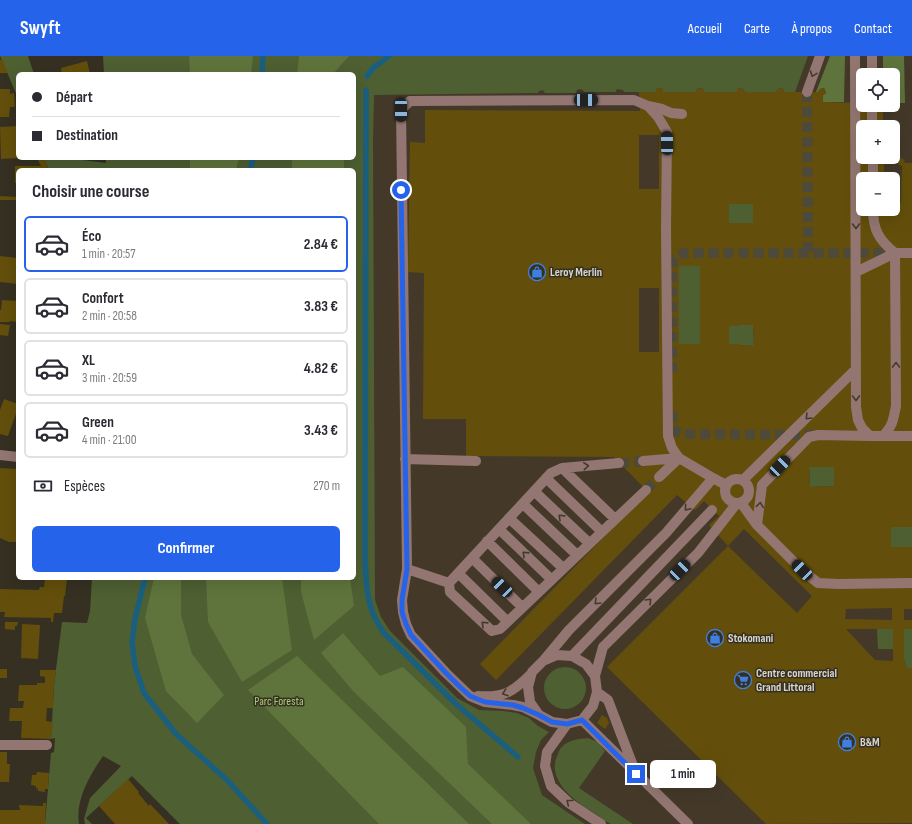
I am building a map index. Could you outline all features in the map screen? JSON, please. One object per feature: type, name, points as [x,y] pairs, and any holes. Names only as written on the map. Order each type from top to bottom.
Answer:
[{"type":"street","points":[[807,92],[820,56]]},
{"type":"street","points":[[855,56],[856,407],[858,420],[862,428],[870,436]]},
{"type":"street","points":[[872,56],[872,68]]},
{"type":"street","points":[[682,114],[670,114],[662,109],[648,106],[634,100],[410,101],[401,110],[407,569],[402,600],[402,612],[406,624],[411,635],[446,673],[470,696],[485,702],[513,705],[523,708],[552,722],[567,724],[582,720],[593,706],[597,692],[595,676],[603,648],[698,553],[739,503],[747,498],[749,494],[746,483]]},
{"type":"street","points":[[648,106],[658,117],[667,132],[666,229],[668,436],[672,448],[679,458],[726,485]]},
{"type":"street","points":[[873,216],[877,234],[886,246],[895,253]]},
{"type":"street","points":[[856,272],[895,253],[912,253]]},
{"type":"street","points":[[883,436],[891,427],[894,420],[896,406],[895,253]]},
{"type":"street","points":[[746,483],[856,370]]},
{"type":"street","points":[[757,525],[762,485],[809,437],[912,436]]},
{"type":"street","points":[[0,455],[16,457]]},
{"type":"street","points":[[643,461],[679,458]]},
{"type":"street","points":[[659,477],[679,458]]},
{"type":"street","points":[[405,459],[476,461]]},
{"type":"street","points":[[448,583],[551,473],[562,468],[619,463]]},
{"type":"street","points":[[562,468],[615,518]]},
{"type":"street","points":[[546,478],[602,531]]},
{"type":"street","points":[[470,696],[490,697],[506,693],[518,687],[570,630],[666,533],[712,478]]},
{"type":"street","points":[[762,485],[746,483],[736,479],[732,480],[726,485],[726,497],[729,500],[739,503],[757,525],[802,570],[818,583],[912,583]]},
{"type":"street","points":[[448,583],[450,592],[492,631],[500,628],[646,490]]},
{"type":"street","points":[[534,491],[589,543]]},
{"type":"street","points":[[522,504],[577,555]]},
{"type":"street","points":[[572,656],[712,510]]},
{"type":"street","points":[[509,518],[563,568]]},
{"type":"street","points":[[499,529],[551,579]]},
{"type":"street","points":[[488,541],[538,592]]},
{"type":"street","points":[[472,558],[522,607]]},
{"type":"street","points":[[407,569],[448,583]]},
{"type":"street","points":[[458,573],[507,621]]},
{"type":"street","points":[[543,661],[557,655],[572,656],[586,664],[595,676]]},
{"type":"street","points":[[532,672],[528,687],[530,702],[539,715]]},
{"type":"street","points":[[597,692],[608,700],[636,774]]},
{"type":"street","points":[[582,720],[688,824]]},
{"type":"street","points":[[567,724],[547,752],[545,766],[551,786],[569,803],[600,824]]},
{"type":"street","points":[[0,745],[47,745]]},
{"type":"shaded area","points":[[801,56],[912,56],[912,824],[585,824],[542,795],[533,769],[518,757],[375,619],[367,76]]},
{"type":"green space","points":[[0,56],[28,56],[33,72],[16,72],[16,93]]},
{"type":"green space","name":"Parc Foresta","points":[[103,56],[808,56],[795,92],[784,92],[781,88],[776,92],[745,92],[740,88],[737,89],[737,92],[704,92],[703,89],[700,88],[697,89],[696,92],[663,92],[663,89],[659,88],[656,89],[656,92],[624,92],[623,90],[618,89],[616,92],[584,92],[583,90],[579,89],[576,93],[545,93],[543,90],[539,91],[538,93],[374,95],[375,600],[381,617],[390,631],[457,698],[479,710],[517,713],[529,718],[538,726],[549,732],[541,740],[536,752],[533,768],[542,795],[585,824],[180,824],[132,776],[86,818],[92,824],[85,824],[84,819],[90,798],[121,766],[103,756],[93,771],[81,797],[78,815],[79,824],[45,824],[51,753],[54,752],[55,738],[51,739],[54,685],[62,622],[87,623],[90,611],[92,580],[356,580],[356,168],[48,168],[45,160],[82,160],[106,163],[106,160],[356,160],[356,72],[104,72]]},
{"type":"green space","points":[[189,56],[253,56],[251,72],[190,72]]},
{"type":"green space","points":[[299,56],[349,56],[335,72],[297,72]]},
{"type":"green space","points":[[830,56],[845,56],[844,102],[823,102],[823,95],[826,93],[824,88],[816,92]]},
{"type":"green space","points":[[883,56],[904,56],[905,103],[900,103],[900,68],[883,68]]},
{"type":"green space","points":[[190,160],[238,160],[236,168],[190,168]]},
{"type":"green space","points":[[292,160],[344,160],[344,168],[292,168]]},
{"type":"green space","points":[[729,204],[753,204],[753,223],[729,223]]},
{"type":"green space","points":[[679,266],[700,266],[700,344],[679,344]]},
{"type":"green space","points":[[753,325],[754,346],[729,344],[729,326]]},
{"type":"green space","points":[[809,467],[834,467],[834,486],[810,487]]},
{"type":"green space","points":[[891,527],[912,527],[912,547],[891,547]]},
{"type":"green space","points":[[154,580],[181,580],[181,615],[192,654],[224,695],[197,723],[166,691],[145,618]]},
{"type":"green space","points":[[206,580],[282,580],[292,650],[242,682],[208,622]]},
{"type":"green space","points":[[301,580],[350,580],[354,606],[314,640],[301,592]]},
{"type":"green space","points":[[877,629],[893,629],[893,649],[878,649]]},
{"type":"green space","points":[[904,629],[912,629],[912,668],[907,668],[904,660]]},
{"type":"green space","points":[[343,633],[380,676],[403,667],[466,727],[468,764],[531,824],[492,824],[353,691],[321,653]]},
{"type":"green space","points":[[297,656],[469,824],[379,824],[248,690]]},
{"type":"green space","points":[[561,667],[569,667],[577,670],[583,676],[586,688],[583,700],[577,706],[569,709],[561,709],[553,706],[547,700],[544,692],[544,684],[547,676],[553,670]]},
{"type":"green space","points":[[588,738],[598,742],[605,751],[579,788],[633,824],[611,824],[607,822],[575,800],[562,787],[555,771],[555,763],[560,750],[566,743]]},
{"type":"building","points":[[2,59],[8,73],[0,73],[0,60]]},
{"type":"building","points":[[87,61],[90,72],[62,72],[61,68]]},
{"type":"building","points":[[659,88],[663,89],[663,92],[696,92],[697,89],[700,88],[703,89],[704,92],[737,92],[737,89],[740,88],[745,92],[776,92],[781,88],[784,92],[818,92],[820,89],[824,88],[826,93],[823,95],[823,102],[856,103],[856,112],[883,112],[883,120],[856,120],[856,164],[884,164],[884,172],[856,172],[856,216],[900,216],[902,166],[898,164],[900,164],[900,159],[902,158],[905,163],[912,163],[912,527],[891,527],[891,547],[912,547],[912,609],[904,609],[904,620],[912,620],[912,629],[904,629],[904,660],[907,668],[912,668],[912,823],[766,824],[607,667],[728,546],[709,525],[719,516],[704,501],[695,510],[677,495],[496,680],[480,664],[648,492],[614,457],[466,456],[466,419],[423,419],[424,273],[408,272],[410,142],[425,143],[425,110],[640,111],[639,92],[656,92],[656,89]],"holes":[[[639,135],[659,135],[659,189],[639,189]],[[729,204],[753,204],[753,223],[729,223]],[[679,266],[700,266],[700,344],[679,344]],[[639,288],[659,288],[659,352],[639,352]],[[753,325],[754,346],[729,344],[729,326]],[[809,467],[834,467],[834,486],[810,487]],[[744,529],[812,596],[797,613],[728,546]],[[892,608],[892,620],[845,619],[846,609]],[[846,629],[893,629],[893,661],[875,660]]]},
{"type":"building","points":[[0,89],[10,89],[10,94],[14,93],[15,107],[10,107],[9,117],[0,117]]},
{"type":"building","points":[[16,126],[16,158],[1,159],[0,127]]},
{"type":"building","points":[[38,160],[45,160],[48,168],[16,168],[15,183],[15,166],[41,166]]},
{"type":"building","points":[[0,196],[16,197],[16,200],[0,200]]},
{"type":"building","points":[[0,256],[16,258],[16,284],[0,282]]},
{"type":"building","points":[[2,300],[16,301],[16,322],[0,322]]},
{"type":"building","points":[[0,324],[10,325],[8,336],[0,335]]},
{"type":"building","points":[[4,399],[16,403],[16,414],[8,436],[0,434],[0,410]]},
{"type":"building","points":[[0,468],[16,469],[16,542],[9,542],[0,538]]},
{"type":"building","points":[[45,580],[67,580],[62,613],[54,613],[53,622],[51,622],[51,618],[4,617],[5,612],[0,612],[0,589],[39,590],[40,587],[44,587]]},
{"type":"building","points":[[5,622],[18,622],[17,626],[15,626],[15,630],[5,629]]},
{"type":"building","points":[[22,624],[40,625],[38,659],[21,658]]},
{"type":"building","points":[[0,669],[7,669],[7,678],[0,678]]},
{"type":"building","points":[[40,670],[56,670],[53,708],[47,708],[46,721],[53,722],[51,739],[21,738],[22,721],[9,721],[10,708],[23,708],[24,701],[18,701],[19,685],[37,685],[37,683],[45,683],[45,677],[40,676]]},
{"type":"building","points":[[602,715],[607,718],[609,723],[605,729],[597,723]]},
{"type":"building","points":[[0,752],[7,752],[7,764],[10,764],[9,782],[0,782]]},
{"type":"building","points":[[37,772],[49,773],[48,789],[45,789],[45,792],[38,791],[36,786],[31,785],[32,775],[36,775]]},
{"type":"building","points":[[128,779],[149,806],[150,804],[169,824],[115,824],[99,806]]},
{"type":"building","points":[[43,803],[46,803],[45,824],[0,824],[0,810],[20,810],[19,805],[43,806]]},
{"type":"waterway","points":[[262,72],[263,56]]},
{"type":"waterway","points":[[367,76],[373,68],[389,56]]},
{"type":"waterway","points":[[366,90],[365,558],[368,597],[373,613],[384,633],[456,704],[518,757]]},
{"type":"waterway","points":[[250,168],[252,160]]},
{"type":"waterway","points":[[145,580],[135,619],[132,642],[135,666],[144,693],[176,734],[227,780],[267,824]]},
{"type":"tunnel","points":[[807,92],[808,253]]},
{"type":"tunnel","points":[[672,372],[672,267],[674,258],[683,253],[895,253]]},
{"type":"tunnel","points":[[672,412],[675,431],[683,434],[818,435]]},
{"type":"tunnel","points":[[619,463],[643,461]]},
{"type":"tunnel","points":[[646,490],[659,477]]},
{"type":"place","name":"Leroy Merlin","points":[[537,272]]},
{"type":"place","name":"Stokomani","points":[[715,638]]},
{"type":"place","name":"Centre commercial Grand Littoral","points":[[743,680]]},
{"type":"place","name":"B&M","points":[[847,742]]},
{"type":"route","points":[[401,190],[407,569],[402,600],[402,612],[406,624],[411,635],[446,673],[470,696],[485,702],[513,705],[523,708],[552,722],[567,724],[582,720],[636,774]]}]
